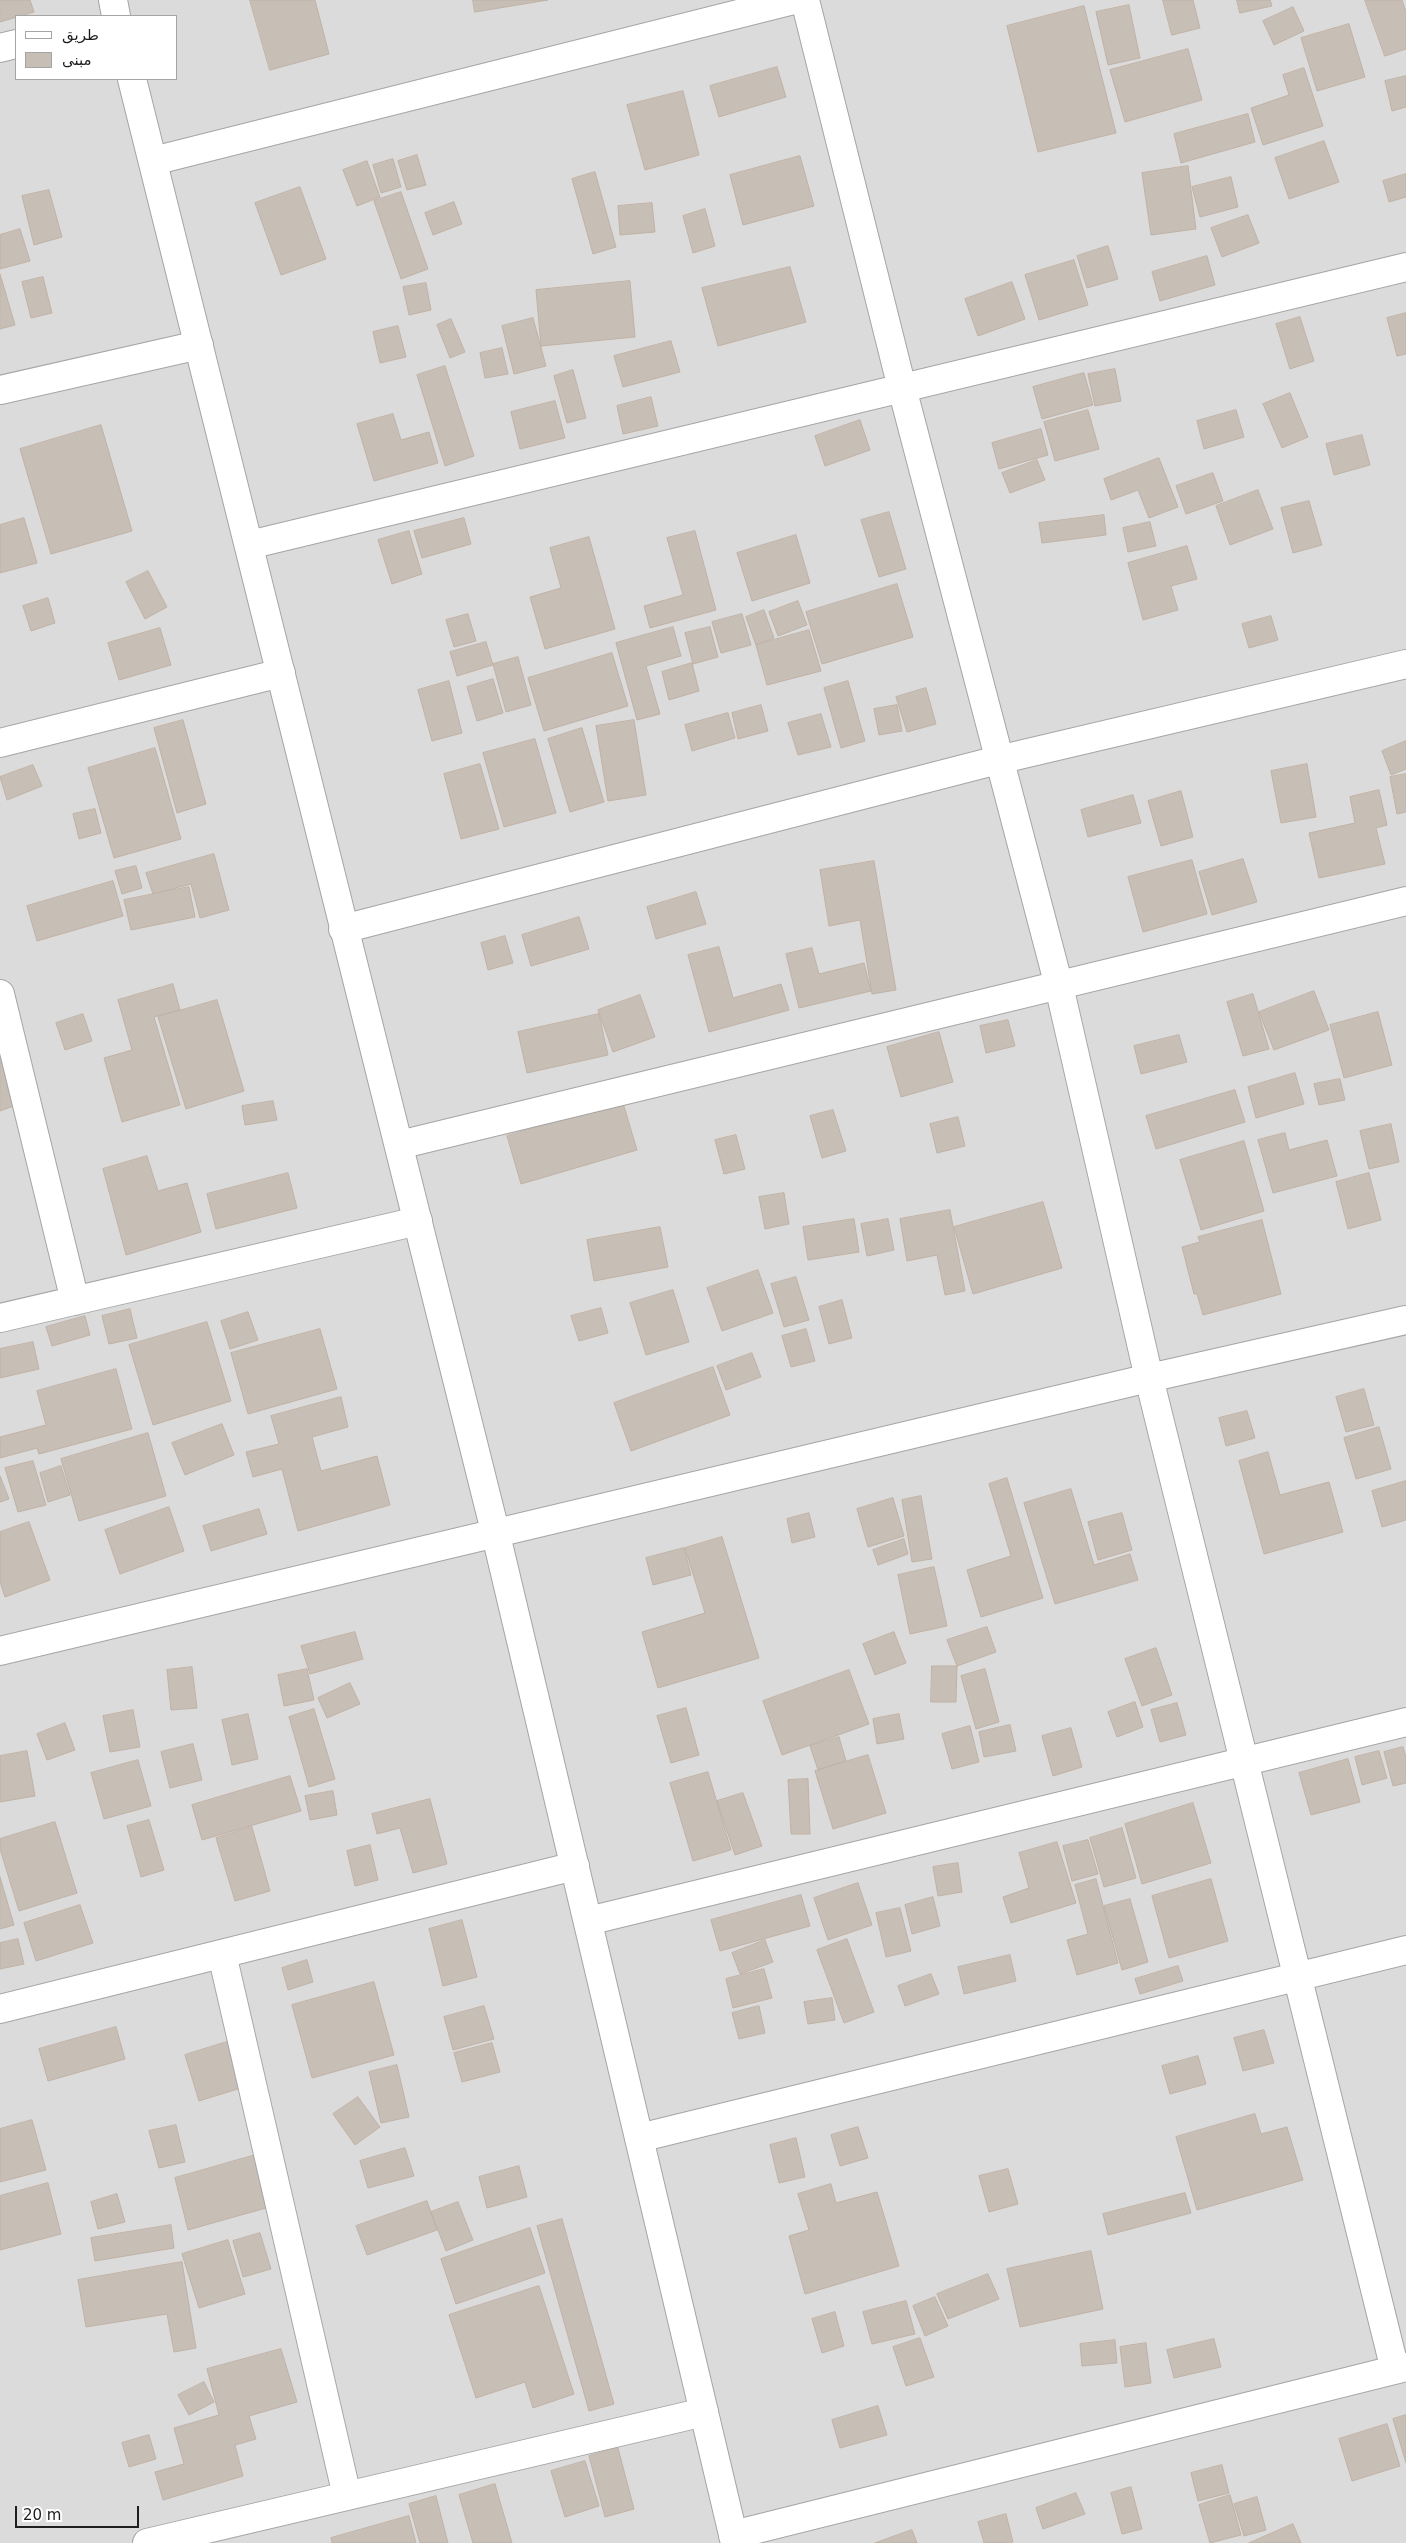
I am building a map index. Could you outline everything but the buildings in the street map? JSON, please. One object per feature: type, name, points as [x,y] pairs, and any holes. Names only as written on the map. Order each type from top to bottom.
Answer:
[{"type":"street","points":[[113,0],[116,15]]},
{"type":"street","points":[[153,161],[794,0]]},
{"type":"street","points":[[132,80],[496,1535],[734,2539],[1401,2368],[1297,1977],[1149,1378],[1059,986],[998,760],[902,388],[805,0]]},
{"type":"street","points":[[0,48],[15,44]]},
{"type":"street","points":[[249,545],[1406,267]]},
{"type":"street","points":[[0,390],[200,345]]},
{"type":"street","points":[[343,929],[998,760],[1406,664]]},
{"type":"street","points":[[0,743],[281,673]]},
{"type":"street","points":[[399,1145],[1059,986],[1406,900]]},
{"type":"street","points":[[0,994],[76,1300]]},
{"type":"street","points":[[0,1318],[418,1221]]},
{"type":"street","points":[[0,1651],[496,1535],[1149,1378],[1406,1320]]},
{"type":"street","points":[[588,1921],[1406,1722]]},
{"type":"street","points":[[0,2009],[575,1866]]},
{"type":"street","points":[[640,2138],[1406,1950]]},
{"type":"street","points":[[222,1954],[347,2496]]},
{"type":"street","points":[[147,2543],[704,2412]]},
{"type":"shaded area","points":[[0,0],[1406,0],[1406,2543],[0,2543]]}]
